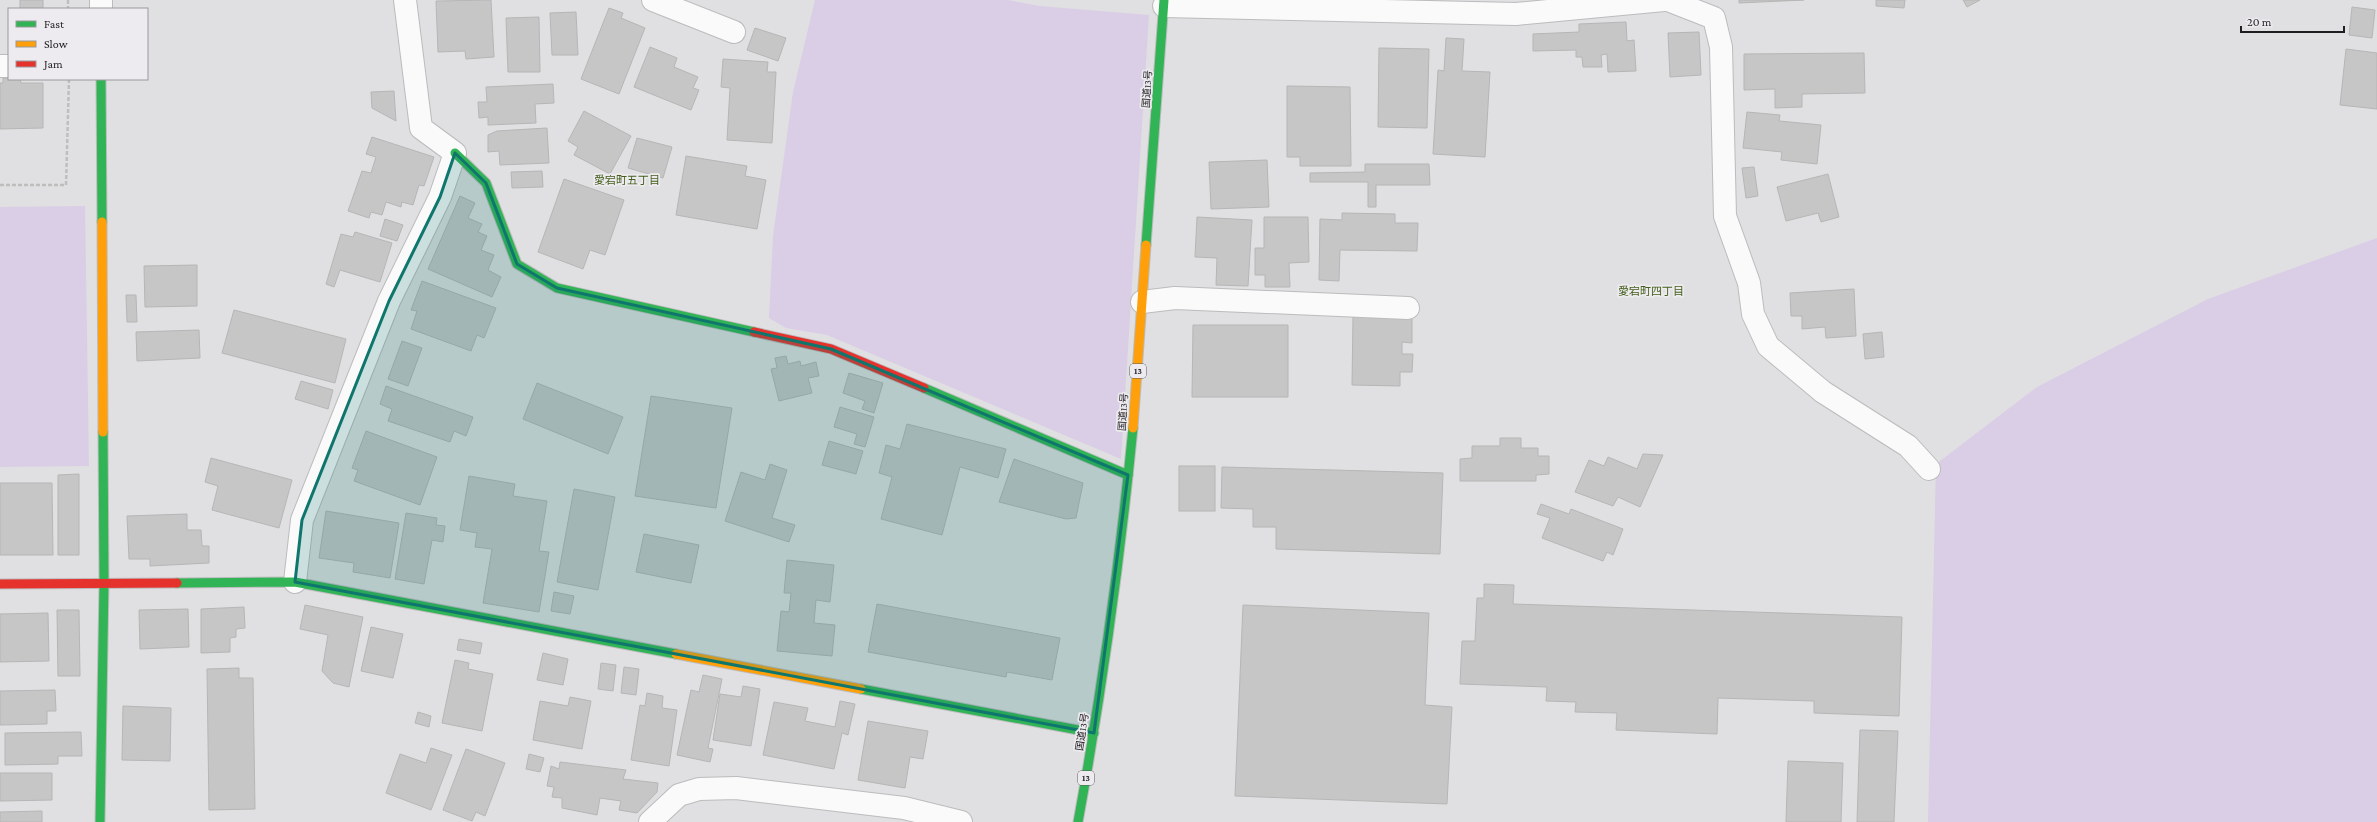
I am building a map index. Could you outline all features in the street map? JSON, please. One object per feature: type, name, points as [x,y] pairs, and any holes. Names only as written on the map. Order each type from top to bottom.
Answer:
[{"type":"main road","name":"国道13号","points":[[1078,822],[1094,733],[1122,540],[1142,302],[1164,3]]},
{"type":"main road","points":[[100,822],[104,583],[101,80]]},
{"type":"main road","points":[[455,153],[486,183],[517,264],[557,288],[831,349],[1128,475]]},
{"type":"main road","points":[[0,584],[295,582],[1094,733]]},
{"type":"street","points":[[295,582],[302,520],[389,301],[440,197],[455,153],[421,128],[405,0]]},
{"type":"street","points":[[653,0],[734,32]]},
{"type":"street","points":[[1164,3],[1516,14],[1664,0]]},
{"type":"street","points":[[1668,0],[1714,18],[1721,47],[1725,216],[1749,283],[1753,314],[1768,346],[1822,392],[1908,446],[1929,469]]},
{"type":"street","points":[[1142,302],[1175,298],[1408,308]]},
{"type":"street","points":[[650,822],[679,795],[699,789],[736,788],[904,808],[961,822]]},
{"type":"path","points":[[0,185],[66,185],[69,80]]},
{"type":"highlighted area","points":[[455,153],[486,183],[517,264],[557,288],[831,349],[1128,475],[1094,733],[295,582],[302,520],[389,301],[440,197]]},
{"type":"shaded area","points":[[815,0],[1008,0],[1039,6],[1149,15],[1121,459],[827,335],[786,328],[769,318],[773,236],[793,92]]},
{"type":"shaded area","points":[[85,206],[89,466],[0,467],[0,207]]},
{"type":"shaded area","points":[[2377,238],[2377,822],[1928,822],[1936,464],[2037,387],[2208,299]]},
{"type":"building","points":[[20,0],[43,0],[43,8],[20,8]]},
{"type":"building","points":[[491,0],[494,57],[466,59],[465,51],[438,52],[436,1]]},
{"type":"building","points":[[1739,0],[1804,0],[1739,3]]},
{"type":"building","points":[[1876,0],[1905,0],[1904,8],[1876,6]]},
{"type":"building","points":[[1963,0],[1980,0],[1967,7]]},
{"type":"building","points":[[2352,7],[2375,10],[2372,38],[2349,35]]},
{"type":"building","points":[[609,8],[623,13],[621,18],[645,28],[619,94],[581,79]]},
{"type":"building","points":[[576,12],[578,55],[552,55],[550,13]]},
{"type":"building","points":[[539,17],[540,72],[508,72],[506,18]]},
{"type":"building","points":[[1626,22],[1627,41],[1634,40],[1636,71],[1608,72],[1607,54],[1601,55],[1602,67],[1583,67],[1582,57],[1576,57],[1576,50],[1533,51],[1533,34],[1579,32],[1579,24]]},
{"type":"building","points":[[755,28],[786,38],[778,61],[747,50]]},
{"type":"building","points":[[1699,32],[1701,75],[1670,77],[1668,33]]},
{"type":"building","points":[[1446,38],[1464,39],[1462,71],[1490,72],[1485,157],[1433,154],[1438,70],[1444,71]]},
{"type":"building","points":[[650,47],[677,58],[674,67],[698,77],[693,88],[699,90],[691,110],[634,87]]},
{"type":"building","points":[[1379,48],[1429,49],[1427,128],[1378,127]]},
{"type":"building","points":[[2346,49],[2377,53],[2377,109],[2340,105]]},
{"type":"building","points":[[1864,53],[1865,93],[1802,94],[1802,107],[1775,108],[1775,89],[1744,90],[1744,54]]},
{"type":"building","points":[[723,59],[768,62],[767,72],[776,72],[772,143],[727,140],[730,88],[721,87]]},
{"type":"building","points":[[3,78],[8,78],[8,80],[20,80],[21,83],[43,83],[43,128],[0,129],[0,83],[3,83]]},
{"type":"building","points":[[553,84],[554,103],[535,104],[536,123],[488,125],[488,117],[479,118],[478,102],[487,102],[486,87]]},
{"type":"building","points":[[1287,86],[1350,87],[1351,166],[1300,166],[1300,157],[1287,157]]},
{"type":"building","points":[[394,91],[396,121],[372,108],[371,92]]},
{"type":"building","points":[[584,111],[631,136],[610,174],[574,155],[578,147],[568,141]]},
{"type":"building","points":[[1747,112],[1780,115],[1779,121],[1821,125],[1817,164],[1781,160],[1782,152],[1743,148]]},
{"type":"building","points":[[547,128],[549,163],[500,165],[499,151],[488,152],[488,135],[497,131]]},
{"type":"building","points":[[372,137],[434,157],[424,186],[419,185],[413,205],[402,202],[401,207],[386,202],[382,215],[371,212],[369,218],[348,211],[362,171],[371,173],[376,157],[366,154]]},
{"type":"building","points":[[637,138],[672,147],[663,178],[628,168]]},
{"type":"building","points":[[686,156],[747,166],[745,176],[766,180],[757,229],[676,215]]},
{"type":"building","points":[[1267,160],[1269,207],[1211,209],[1209,162]]},
{"type":"building","points":[[1365,164],[1429,164],[1430,185],[1376,185],[1376,207],[1368,207],[1368,182],[1310,182],[1310,173],[1365,172]]},
{"type":"building","points":[[1754,167],[1758,196],[1746,198],[1742,168]]},
{"type":"building","points":[[542,171],[543,187],[512,188],[511,172]]},
{"type":"building","points":[[1828,174],[1839,217],[1821,222],[1818,213],[1786,221],[1777,187]]},
{"type":"building","points":[[564,179],[624,200],[605,255],[590,250],[583,269],[538,252]]},
{"type":"building","points":[[460,196],[475,203],[468,218],[482,224],[478,232],[487,236],[481,250],[494,255],[488,270],[501,277],[492,297],[428,269]]},
{"type":"building","points":[[1342,213],[1395,214],[1395,223],[1418,223],[1417,251],[1340,250],[1339,281],[1319,280],[1320,219],[1342,220]]},
{"type":"building","points":[[1197,217],[1252,220],[1248,286],[1216,285],[1217,258],[1195,257]]},
{"type":"building","points":[[1264,217],[1308,217],[1309,262],[1289,263],[1290,287],[1265,287],[1265,275],[1255,275],[1255,248],[1264,248]]},
{"type":"building","points":[[385,219],[403,225],[397,241],[380,236]]},
{"type":"building","points":[[355,232],[392,243],[380,282],[340,270],[334,287],[326,284],[341,234],[353,237]]},
{"type":"building","points":[[197,265],[197,306],[145,307],[144,266]]},
{"type":"building","points":[[422,281],[496,308],[484,338],[477,335],[471,351],[411,329],[417,311],[411,310]]},
{"type":"building","points":[[1854,289],[1856,336],[1826,338],[1825,327],[1802,329],[1802,316],[1791,316],[1790,293]]},
{"type":"building","points":[[126,295],[136,295],[137,322],[127,322]]},
{"type":"building","points":[[234,310],[346,339],[335,383],[222,353]]},
{"type":"building","points":[[1353,316],[1412,317],[1412,343],[1402,342],[1402,354],[1413,354],[1412,372],[1400,372],[1400,386],[1352,385]]},
{"type":"building","points":[[1193,325],[1288,325],[1288,397],[1192,397]]},
{"type":"building","points":[[199,330],[200,358],[137,361],[136,332]]},
{"type":"building","points":[[1882,332],[1884,357],[1865,359],[1863,334]]},
{"type":"building","points":[[402,341],[422,348],[408,386],[388,379]]},
{"type":"building","points":[[786,356],[788,364],[800,361],[801,366],[816,362],[819,376],[808,378],[812,393],[779,401],[771,369],[777,368],[775,358]]},
{"type":"building","points":[[849,373],[883,383],[874,413],[862,409],[865,401],[843,393]]},
{"type":"building","points":[[301,381],[333,390],[328,409],[295,399]]},
{"type":"building","points":[[537,383],[623,417],[608,454],[523,419]]},
{"type":"building","points":[[386,386],[473,417],[466,436],[454,431],[450,442],[388,421],[392,409],[380,404]]},
{"type":"building","points":[[651,396],[732,408],[716,508],[635,496]]},
{"type":"building","points":[[840,407],[874,417],[865,447],[854,444],[857,434],[834,427]]},
{"type":"building","points":[[907,424],[1006,449],[998,478],[960,467],[942,535],[881,519],[892,477],[879,473],[886,445],[900,449]]},
{"type":"building","points":[[366,431],[437,457],[420,505],[354,481],[358,470],[352,468]]},
{"type":"building","points":[[1500,438],[1521,438],[1521,448],[1538,448],[1538,456],[1549,456],[1549,474],[1536,475],[1536,481],[1460,481],[1460,459],[1472,458],[1472,446],[1500,446]]},
{"type":"building","points":[[829,441],[863,451],[856,474],[822,465]]},
{"type":"building","points":[[1643,454],[1663,455],[1640,507],[1618,497],[1613,506],[1575,492],[1589,460],[1604,466],[1608,457],[1637,469]]},
{"type":"building","points":[[211,458],[292,480],[279,528],[212,510],[218,486],[205,482]]},
{"type":"building","points":[[1014,459],[1083,483],[1076,518],[1066,519],[999,502]]},
{"type":"building","points":[[770,464],[787,470],[772,518],[795,525],[789,542],[725,521],[741,472],[765,480]]},
{"type":"building","points":[[1179,466],[1215,466],[1215,511],[1179,511]]},
{"type":"building","points":[[1222,467],[1443,473],[1440,554],[1276,549],[1276,527],[1253,527],[1253,509],[1221,508]]},
{"type":"building","points":[[79,474],[79,555],[58,555],[58,475]]},
{"type":"building","points":[[469,476],[515,484],[513,496],[547,501],[539,551],[549,552],[539,612],[483,603],[492,549],[475,547],[477,533],[460,530]]},
{"type":"building","points":[[0,483],[52,483],[53,555],[0,555]]},
{"type":"building","points":[[574,489],[615,497],[598,590],[557,582]]},
{"type":"building","points":[[1541,504],[1569,514],[1571,509],[1623,529],[1613,555],[1607,552],[1603,561],[1542,538],[1550,518],[1537,514]]},
{"type":"building","points":[[326,511],[399,523],[390,578],[353,572],[354,563],[319,558]]},
{"type":"building","points":[[406,513],[437,518],[436,525],[445,526],[443,542],[432,540],[424,584],[395,579]]},
{"type":"building","points":[[187,514],[187,530],[201,530],[202,546],[209,546],[209,563],[150,566],[150,559],[129,559],[127,516]]},
{"type":"building","points":[[644,534],[699,545],[691,583],[636,572]]},
{"type":"building","points":[[787,560],[834,565],[830,602],[816,600],[814,623],[835,625],[832,656],[777,651],[781,611],[789,612],[791,593],[784,593]]},
{"type":"building","points":[[1484,584],[1514,585],[1513,604],[1902,617],[1899,716],[1814,713],[1814,701],[1718,698],[1717,734],[1616,730],[1617,713],[1575,712],[1576,702],[1546,701],[1547,687],[1460,684],[1462,641],[1475,641],[1477,598],[1484,598]]},
{"type":"building","points":[[554,592],[574,596],[570,614],[551,611]]},
{"type":"building","points":[[877,604],[1060,638],[1052,680],[1007,672],[1006,677],[868,652]]},
{"type":"building","points":[[305,605],[363,617],[349,687],[333,683],[322,671],[328,635],[300,629]]},
{"type":"building","points":[[1243,605],[1429,613],[1425,705],[1452,707],[1447,804],[1235,796]]},
{"type":"building","points":[[244,607],[245,628],[236,629],[236,637],[230,638],[230,652],[201,653],[201,609]]},
{"type":"building","points":[[188,609],[189,647],[140,649],[139,610]]},
{"type":"building","points":[[57,610],[79,610],[80,676],[58,676]]},
{"type":"building","points":[[48,613],[49,661],[0,662],[0,614]]},
{"type":"building","points":[[371,627],[403,634],[393,678],[361,671]]},
{"type":"building","points":[[459,639],[482,643],[480,654],[457,650]]},
{"type":"building","points":[[543,653],[568,659],[563,685],[537,680]]},
{"type":"building","points":[[455,660],[469,663],[468,669],[493,674],[482,731],[442,723]]},
{"type":"building","points":[[601,663],[616,665],[613,691],[598,689]]},
{"type":"building","points":[[624,667],[639,669],[636,695],[621,693]]},
{"type":"building","points":[[239,668],[239,678],[253,678],[255,809],[209,810],[207,669]]},
{"type":"building","points":[[703,675],[722,679],[708,748],[713,749],[710,762],[677,755],[691,690],[699,692]]},
{"type":"building","points":[[743,686],[760,689],[751,746],[713,740],[720,694],[741,697]]},
{"type":"building","points":[[55,690],[56,711],[47,711],[47,724],[0,725],[0,691]]},
{"type":"building","points":[[647,693],[663,696],[662,708],[677,710],[669,766],[631,760],[640,705],[645,706]]},
{"type":"building","points":[[570,697],[591,701],[582,749],[533,740],[540,701],[568,706]]},
{"type":"building","points":[[840,701],[855,704],[848,735],[842,733],[834,769],[763,755],[774,702],[808,708],[805,721],[835,727]]},
{"type":"building","points":[[123,706],[171,708],[170,761],[122,760]]},
{"type":"building","points":[[418,712],[431,716],[429,727],[415,723]]},
{"type":"building","points":[[868,721],[928,731],[923,759],[910,757],[905,788],[858,780]]},
{"type":"building","points":[[1860,730],[1898,731],[1894,822],[1857,822]]},
{"type":"building","points":[[81,732],[82,756],[58,756],[58,764],[5,765],[5,733]]},
{"type":"building","points":[[431,748],[452,755],[431,810],[386,793],[400,754],[426,763]]},
{"type":"building","points":[[466,749],[505,763],[485,816],[476,812],[472,821],[443,810]]},
{"type":"building","points":[[529,754],[544,758],[540,772],[526,769]]},
{"type":"building","points":[[1788,761],[1843,763],[1841,822],[1786,822]]},
{"type":"building","points":[[560,762],[626,770],[623,779],[658,783],[657,792],[637,813],[619,810],[621,801],[600,798],[597,815],[562,808],[562,798],[552,797],[554,787],[547,786],[551,766],[559,769]]},
{"type":"building","points":[[0,773],[52,773],[52,800],[0,801]]},
{"type":"building","points":[[42,811],[42,822],[0,822],[0,812]]},
{"type":"traffic: fast","points":[[1146,245],[1164,0]]},
{"type":"traffic: fast","points":[[101,80],[102,222]]},
{"type":"traffic: fast","points":[[455,153],[486,183],[517,264],[557,288],[754,332]]},
{"type":"traffic: fast","points":[[924,388],[1128,475]]},
{"type":"traffic: fast","points":[[1078,822],[1110,625],[1133,428]]},
{"type":"traffic: fast","points":[[100,822],[104,583],[103,432]]},
{"type":"traffic: fast","points":[[177,583],[295,582],[676,654]]},
{"type":"traffic: fast","points":[[861,689],[1094,733]]},
{"type":"traffic: slow","points":[[102,222],[103,432]]},
{"type":"traffic: slow","points":[[1133,428],[1146,245]]},
{"type":"traffic: slow","points":[[676,654],[861,689]]},
{"type":"traffic: jam","points":[[754,332],[831,349],[924,388]]},
{"type":"traffic: jam","points":[[0,584],[177,583]]},
{"type":"district","name":"愛宕町五丁目","points":[[627,180]]},
{"type":"district","name":"愛宕町四丁目","points":[[1651,291]]}]
